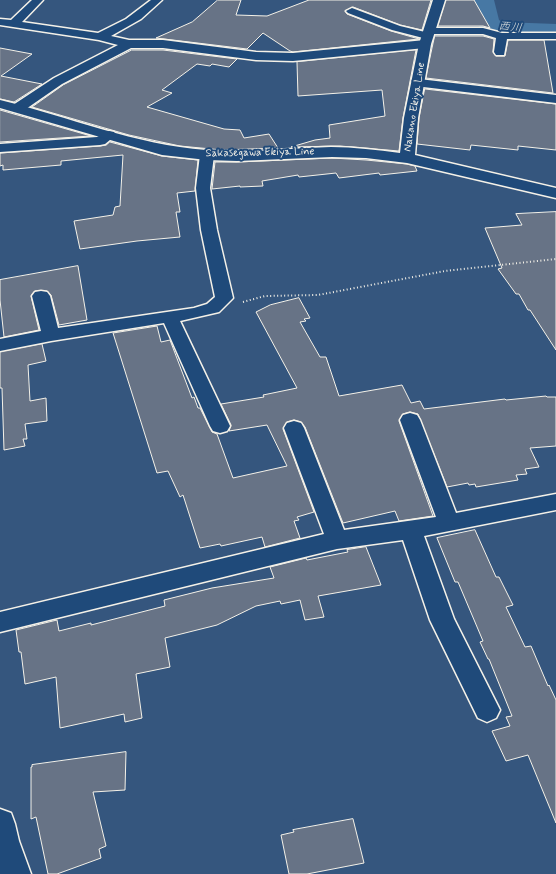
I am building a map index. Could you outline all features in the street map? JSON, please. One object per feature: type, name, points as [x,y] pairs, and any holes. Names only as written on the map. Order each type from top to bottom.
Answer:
[{"type":"main road","name":"Nakano Ekiya Line","points":[[439,0],[427,37],[411,118],[407,158],[556,193]]},
{"type":"main road","name":"Sakasegawa Ekiya Line","points":[[0,104],[162,150],[208,155],[237,156],[354,152],[407,158]]},
{"type":"main road","points":[[0,824],[3,841],[15,874]]},
{"type":"street","points":[[14,24],[38,0]]},
{"type":"street","points":[[99,36],[112,32],[157,0]]},
{"type":"street","points":[[352,11],[396,28],[427,37]]},
{"type":"street","points":[[0,22],[99,36],[129,44],[163,44],[256,56],[293,57],[427,37],[484,31],[502,36],[556,36]]},
{"type":"street","points":[[500,52],[502,36]]},
{"type":"street","points":[[18,108],[58,81],[129,44]]},
{"type":"street","points":[[419,83],[556,99]]},
{"type":"street","points":[[0,148],[100,141],[109,135]]},
{"type":"street","points":[[0,345],[51,335],[170,317],[213,308],[217,305],[224,298],[209,230],[203,188],[208,155]]},
{"type":"street","points":[[41,296],[51,335]]},
{"type":"street","points":[[170,317],[220,426]]},
{"type":"street","points":[[410,420],[449,523]]},
{"type":"street","points":[[294,428],[338,540]]},
{"type":"street","points":[[0,622],[338,540],[411,530],[556,502]]},
{"type":"street","points":[[411,530],[442,620],[487,710]]},
{"type":"path","points":[[217,305],[234,304],[265,296],[318,295],[445,271],[556,259]]},
{"type":"building","points":[[218,0],[241,0],[236,15],[267,16],[309,0],[431,0],[422,30],[400,25],[353,7],[345,11],[347,14],[391,31],[419,39],[293,52],[263,33],[247,49],[156,38],[192,22]]},
{"type":"building","points":[[446,0],[474,0],[490,28],[483,26],[438,26]]},
{"type":"building","points":[[435,36],[483,36],[494,39],[493,52],[496,56],[505,56],[508,40],[544,40],[553,93],[426,78]]},
{"type":"building","points":[[0,48],[32,54],[1,76],[42,84],[14,102],[0,99]]},
{"type":"building","points":[[132,50],[163,50],[237,59],[229,67],[212,64],[210,66],[197,64],[162,90],[172,93],[147,107],[224,129],[240,130],[244,138],[269,134],[278,148],[222,150],[180,146],[129,135],[32,107],[63,85]]},
{"type":"building","points":[[416,50],[403,118],[399,151],[340,146],[291,147],[315,140],[330,138],[329,125],[385,116],[382,90],[298,96],[297,62]]},
{"type":"building","points":[[425,89],[556,104],[556,150],[518,146],[518,150],[471,145],[470,150],[417,144],[419,118]]},
{"type":"building","points":[[0,110],[91,136],[0,142]]},
{"type":"building","points":[[110,142],[162,156],[198,160],[195,191],[177,193],[180,212],[176,212],[180,237],[80,249],[74,221],[113,215],[115,207],[120,206],[123,155],[61,161],[61,165],[3,170],[3,165],[0,166],[0,153],[100,146],[106,145]]},
{"type":"building","points":[[332,158],[407,164],[415,166],[417,171],[380,175],[379,173],[339,178],[336,173],[299,177],[298,175],[262,181],[263,186],[240,186],[212,189],[215,162]]},
{"type":"building","points":[[556,212],[556,350],[530,310],[528,310],[519,294],[516,294],[498,269],[502,268],[485,228],[522,225],[516,214]]},
{"type":"building","points":[[78,266],[87,320],[59,325],[51,295],[47,291],[35,291],[31,296],[39,330],[4,337],[0,300],[0,280]]},
{"type":"building","points":[[299,298],[310,318],[304,319],[306,321],[300,322],[320,357],[326,357],[339,396],[402,385],[411,403],[420,401],[424,409],[505,399],[546,396],[556,397],[556,446],[530,448],[539,467],[525,469],[527,474],[516,475],[518,480],[476,487],[475,484],[469,485],[468,483],[447,487],[418,414],[410,412],[403,414],[399,421],[433,516],[399,521],[395,511],[343,523],[305,427],[301,422],[294,420],[287,422],[283,429],[314,512],[297,517],[299,520],[294,521],[300,538],[265,547],[262,537],[221,546],[220,544],[200,548],[183,495],[180,497],[168,471],[157,473],[113,333],[157,326],[161,342],[170,340],[192,398],[194,397],[198,408],[200,408],[212,432],[217,434],[233,478],[287,466],[267,425],[229,431],[231,425],[221,404],[264,397],[263,395],[297,388],[256,312],[270,305]]},
{"type":"building","points":[[42,344],[46,361],[28,365],[30,401],[46,398],[47,421],[25,424],[27,439],[23,439],[25,446],[4,450],[2,388],[0,388],[0,352]]},
{"type":"building","points":[[475,530],[496,577],[499,577],[513,605],[506,607],[525,647],[531,646],[548,686],[549,685],[556,700],[556,823],[528,755],[506,761],[492,731],[510,726],[506,717],[512,716],[489,659],[480,642],[483,641],[458,582],[455,582],[437,538]]},
{"type":"building","points":[[366,547],[381,585],[318,596],[324,617],[305,620],[300,600],[281,604],[280,601],[256,606],[217,625],[165,638],[170,667],[136,674],[142,718],[125,722],[124,714],[60,728],[56,677],[25,684],[21,652],[19,652],[16,630],[57,620],[59,631],[91,623],[91,625],[165,606],[164,600],[212,588],[274,578],[270,567],[306,558],[307,560]]},
{"type":"building","points":[[126,752],[125,790],[93,792],[106,846],[99,849],[101,858],[57,874],[48,874],[36,817],[31,819],[32,765]]},
{"type":"building","points":[[353,819],[364,863],[307,874],[289,874],[281,835],[294,832],[293,830]]},
{"type":"waterway","name":"西川","points":[[482,0],[488,23],[496,29],[556,31]]}]
